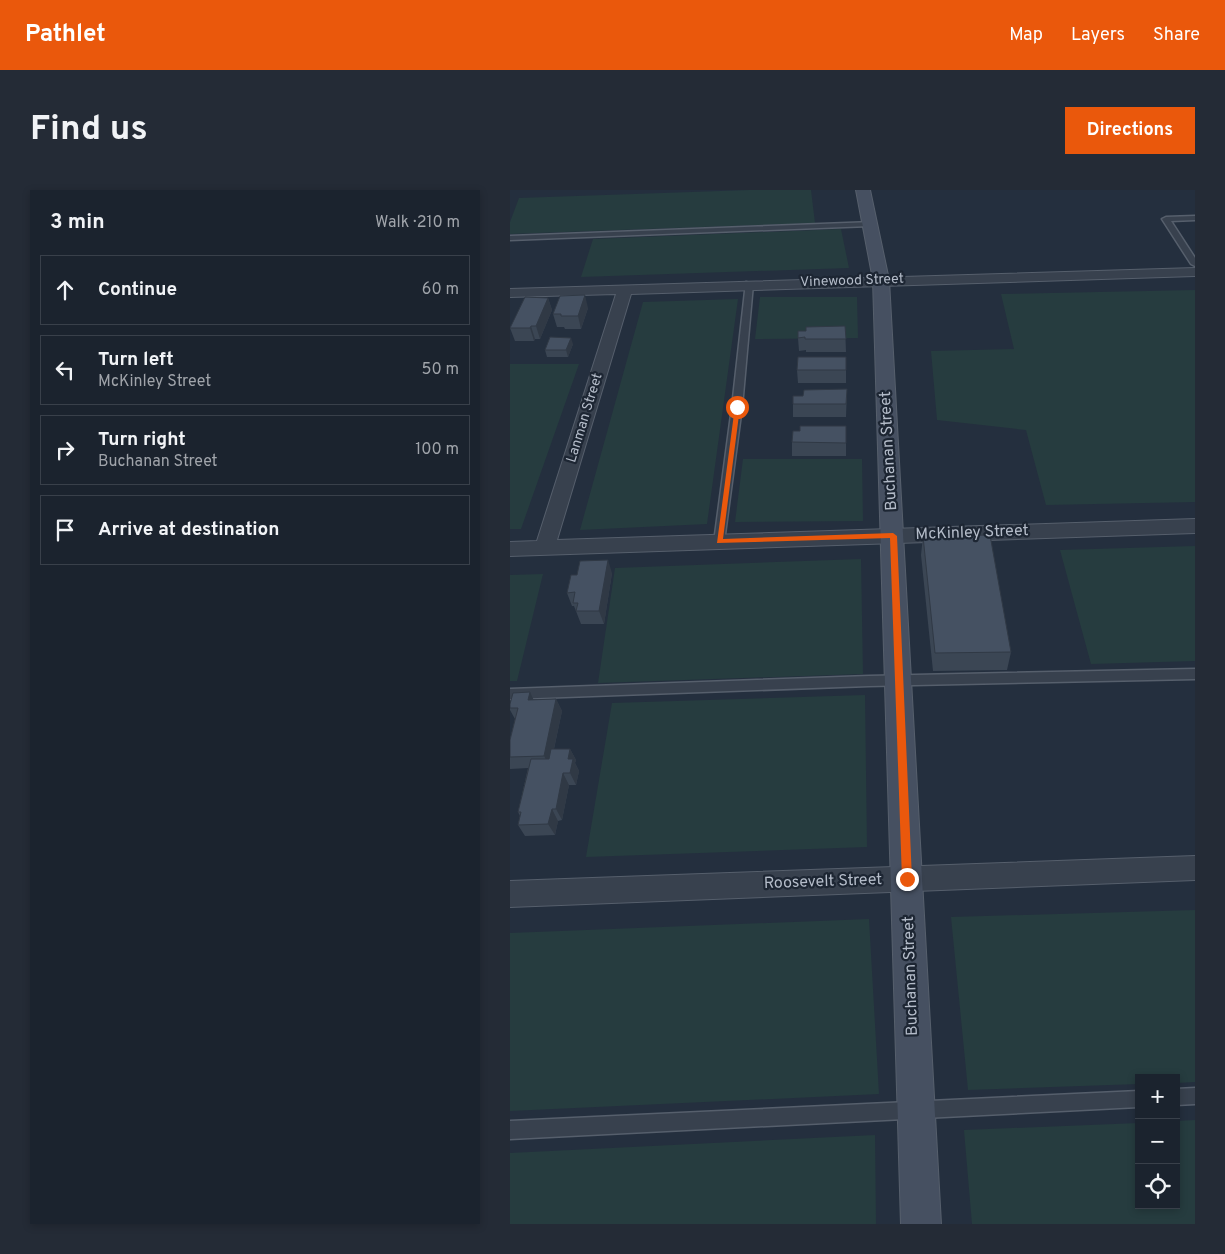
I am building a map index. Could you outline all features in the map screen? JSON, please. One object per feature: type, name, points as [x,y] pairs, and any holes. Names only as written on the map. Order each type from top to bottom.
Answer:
[{"type":"street","name":"Buchanan Street","points":[[863,190],[881,280],[921,1224]]},
{"type":"street","name":"Vinewood Street","points":[[510,293],[749,284],[1195,272]]},
{"type":"street","name":"Lanman Street","points":[[545,548],[625,288]]},
{"type":"street","name":"McKinley Street","points":[[510,549],[1195,526]]},
{"type":"street","name":"Roosevelt Street","points":[[510,894],[1195,868]]},
{"type":"lane","points":[[1195,218],[1166,219],[1195,264]]},
{"type":"lane","points":[[510,238],[870,224]]},
{"type":"lane","points":[[719,542],[737,407],[749,284]]},
{"type":"lane","points":[[510,694],[899,680],[1195,674]]},
{"type":"lane","points":[[1180,1097],[1195,1096]]},
{"type":"lane","points":[[510,1130],[1135,1098]]},
{"type":"green space","points":[[749,190],[811,190],[815,223],[510,234],[510,222],[519,198]]},
{"type":"green space","points":[[841,229],[849,268],[581,277],[593,239]]},
{"type":"green space","points":[[1195,290],[1195,502],[1046,505],[1026,430],[937,420],[931,351],[1014,349],[1001,294]]},
{"type":"green space","points":[[760,297],[857,297],[858,338],[755,339]]},
{"type":"green space","points":[[738,299],[707,524],[580,530],[643,302]]},
{"type":"green space","points":[[510,364],[579,364],[521,529],[510,529]]},
{"type":"green space","points":[[743,459],[862,459],[863,521],[735,522]]},
{"type":"green space","points":[[1195,546],[1195,661],[1091,664],[1060,550]]},
{"type":"green space","points":[[861,559],[863,674],[598,683],[615,568]]},
{"type":"green space","points":[[543,574],[517,681],[510,681],[510,575]]},
{"type":"green space","points":[[865,695],[867,847],[586,857],[612,703]]},
{"type":"green space","points":[[1195,910],[1195,1082],[1180,1083],[1180,1074],[1135,1074],[1135,1084],[968,1090],[951,917]]},
{"type":"green space","points":[[869,919],[879,1094],[510,1111],[510,933]]},
{"type":"green space","points":[[1195,1120],[1195,1224],[972,1224],[964,1130],[1135,1123],[1135,1209],[1180,1209],[1180,1121]]},
{"type":"green space","points":[[875,1135],[876,1224],[510,1224],[510,1153]]},
{"type":"building","points":[[585,295],[578,316],[553,314],[560,296]]},
{"type":"building","points":[[525,297],[548,298],[536,326],[531,326],[530,328],[510,328]]},
{"type":"building","points":[[845,326],[846,339],[798,338],[798,331],[806,331],[806,327]]},
{"type":"building","points":[[550,337],[571,338],[566,350],[545,350]]},
{"type":"building","points":[[798,357],[846,357],[846,370],[797,370]]},
{"type":"building","points":[[847,389],[846,404],[793,404],[793,396],[803,396],[804,390]]},
{"type":"building","points":[[800,426],[846,426],[846,443],[792,442],[793,431],[800,431]]},
{"type":"building","points":[[990,535],[1011,652],[935,653],[923,536]]},
{"type":"building","points":[[608,560],[599,611],[576,611],[578,603],[573,603],[575,592],[567,593],[571,575],[577,575],[580,561]]},
{"type":"building","points":[[530,692],[528,700],[556,699],[544,756],[510,757],[510,740],[518,708],[510,708],[513,693]]},
{"type":"building","points":[[551,749],[570,749],[568,759],[573,759],[570,773],[563,773],[556,809],[552,809],[548,824],[518,825],[521,812],[518,812],[531,759],[549,759]]},
{"type":"route","points":[[737,407],[719,542],[893,536],[907,879]]}]
